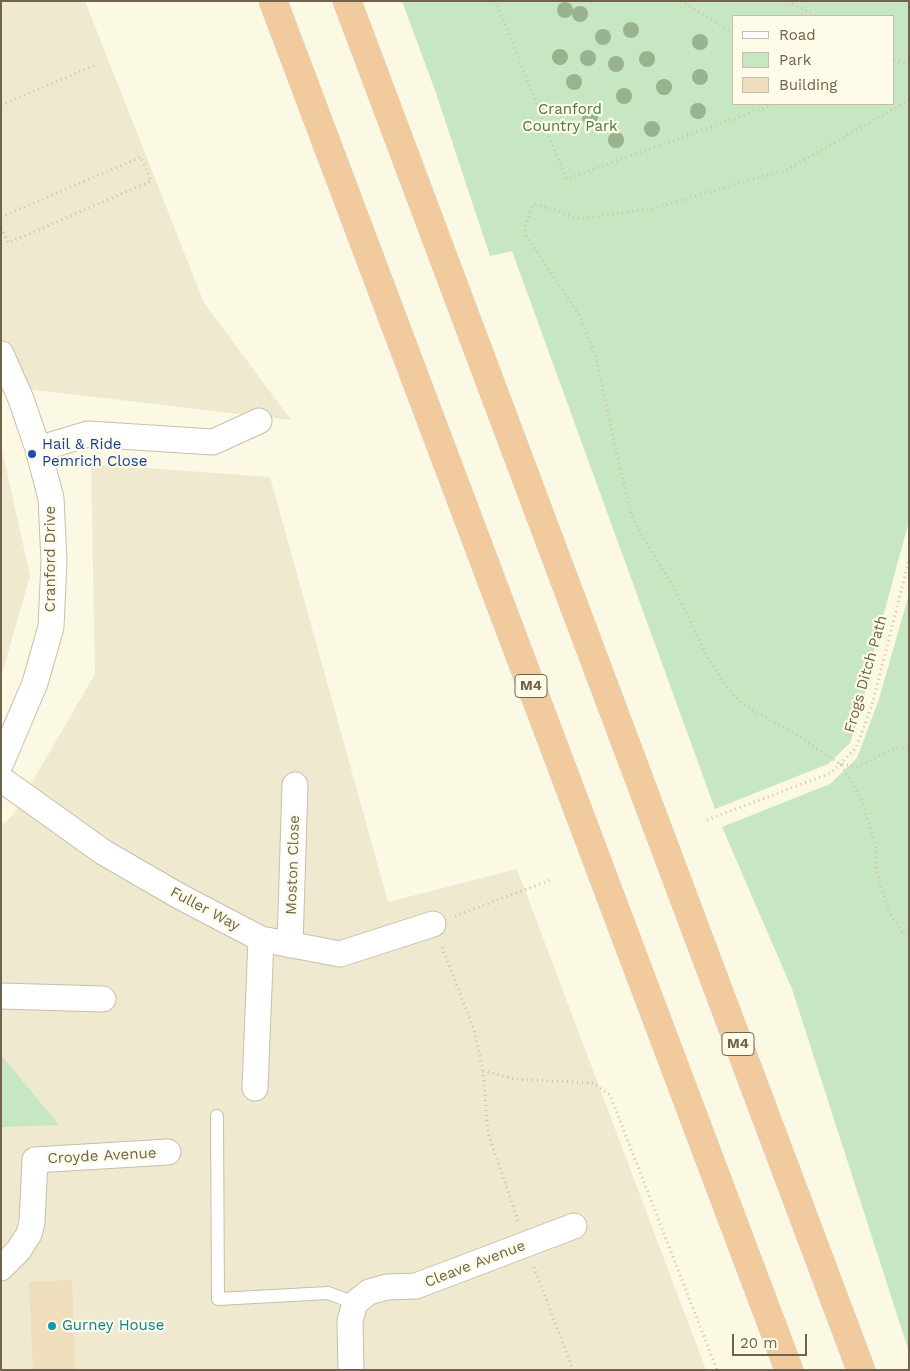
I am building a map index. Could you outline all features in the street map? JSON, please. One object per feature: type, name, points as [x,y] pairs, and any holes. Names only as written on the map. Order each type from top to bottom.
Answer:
[{"type":"highway","name":"M4","points":[[273,1],[789,1370]]},
{"type":"highway","name":"M4","points":[[347,1],[861,1370]]},
{"type":"street","name":"Cranford Drive","points":[[1,354],[21,399],[38,448],[51,498],[54,561],[51,627],[35,683],[1,763]]},
{"type":"street","points":[[38,448],[88,434],[213,442],[259,422]]},
{"type":"street","name":"Fuller Way","points":[[1,779],[103,852],[261,939],[340,954],[433,924]]},
{"type":"street","name":"Moston Close","points":[[290,945],[295,785]]},
{"type":"street","points":[[255,1088],[261,939]]},
{"type":"street","points":[[1,996],[103,999]]},
{"type":"street","name":"Croyde Avenue","points":[[1,1268],[18,1251],[29,1234],[32,1222],[35,1160],[168,1152]]},
{"type":"street","name":"Cleave Avenue","points":[[355,1303],[369,1292],[387,1288],[416,1286],[574,1226]]},
{"type":"street","points":[[351,1370],[350,1321],[355,1303]]},
{"type":"lane","points":[[217,1116],[218,1299],[328,1293],[355,1303]]},
{"type":"path","points":[[496,1],[566,180],[772,105]]},
{"type":"path","points":[[682,1],[732,32]]},
{"type":"path","points":[[788,1],[814,15]]},
{"type":"path","points":[[895,61],[909,64]]},
{"type":"path","points":[[1,105],[98,64]]},
{"type":"path","points":[[909,100],[788,169],[655,208],[580,219],[538,204],[532,206],[525,227],[526,236],[580,316],[596,358],[632,514],[643,537],[674,588],[708,658],[728,689],[742,704],[797,735],[840,764],[861,797],[876,847],[876,869],[890,912],[902,932],[909,934]]},
{"type":"path","points":[[1,217],[141,157],[151,181],[8,243],[2,228]]},
{"type":"path","name":"Frogs Ditch Path","points":[[707,820],[831,773],[856,748],[872,705],[909,560]]},
{"type":"path","points":[[840,764],[858,767],[890,750],[909,747]]},
{"type":"path","points":[[552,879],[433,924],[474,1030],[483,1071],[488,1133],[526,1244],[573,1370]]},
{"type":"path","points":[[483,1071],[516,1079],[593,1083],[610,1095],[717,1370]]},
{"type":"shaded area","points":[[1,1],[85,1],[204,303],[291,420],[1,386]]},
{"type":"shaded area","points":[[1,445],[30,576],[1,677]]},
{"type":"shaded area","points":[[91,464],[270,477],[388,902],[517,869],[706,1370],[1,1370],[1,826],[13,815],[95,674]]},
{"type":"green space","name":"Cranford Country Park","points":[[402,1],[909,1],[909,521],[871,661],[862,707],[850,743],[828,764],[715,809],[512,251],[490,256],[436,93]]},
{"type":"green space","points":[[909,594],[909,1352],[792,989],[722,827],[830,784],[857,758],[879,699]]},
{"type":"green space","points":[[1,1055],[59,1125],[1,1127]]},
{"type":"building","name":"Gurney House","points":[[72,1280],[75,1370],[33,1370],[29,1282]]},
{"type":"place","name":"Hail & Ride Pemrich Close","points":[[32,454]]},
{"type":"place","name":"Gurney House","points":[[52,1326]]}]
